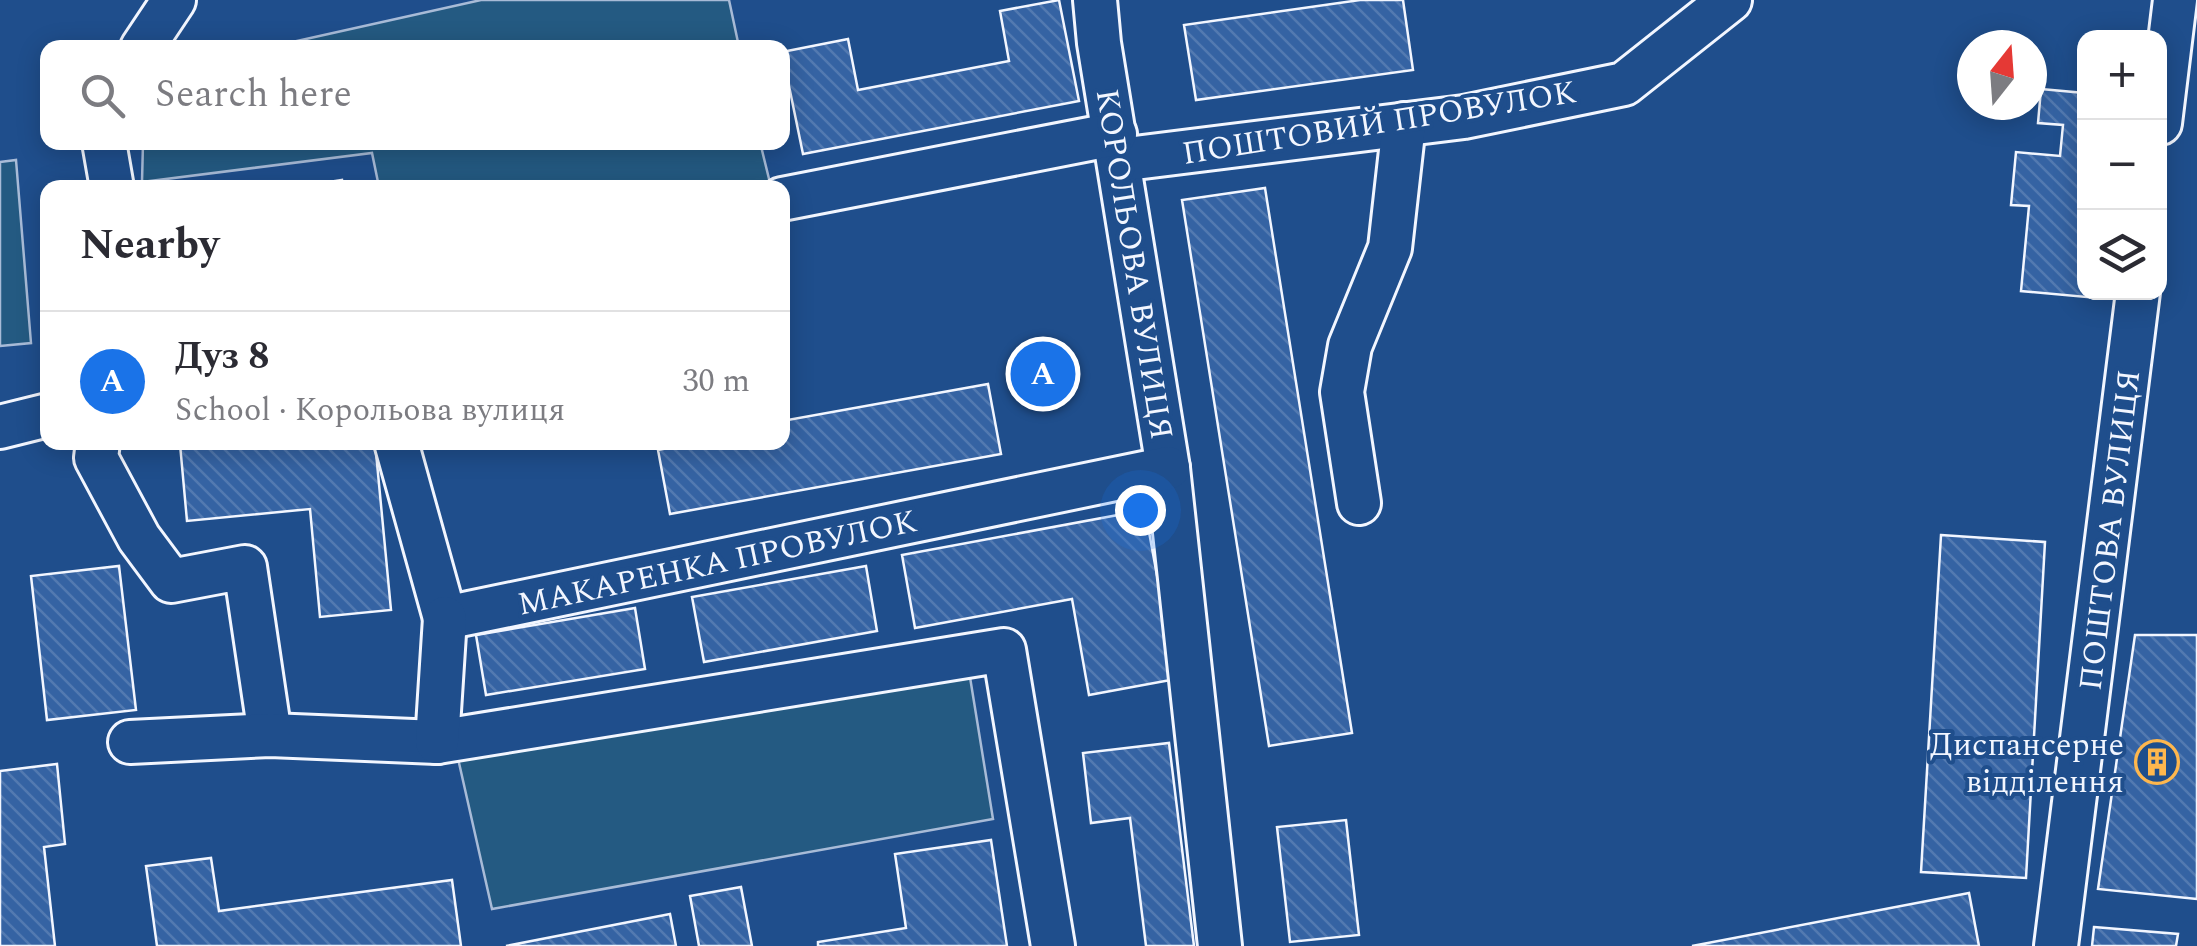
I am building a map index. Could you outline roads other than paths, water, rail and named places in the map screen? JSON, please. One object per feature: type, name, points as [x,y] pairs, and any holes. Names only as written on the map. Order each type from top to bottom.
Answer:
[{"type":"street","points":[[147,40],[174,0]]},
{"type":"street","name":"КОРОЛЬОВА ВУЛИЦЯ","points":[[1095,0],[1168,468],[1220,946]]},
{"type":"street","name":"ПОШТОВИЙ ПРОВУЛОК","points":[[1117,147],[1404,124],[1624,84],[1730,0]]},
{"type":"street","points":[[2160,120],[2175,0]]},
{"type":"street","points":[[1360,502],[1342,392],[1350,346],[1390,248],[1404,124]]},
{"type":"street","points":[[790,198],[1117,147]]},
{"type":"street","points":[[105,150],[111,180]]},
{"type":"street","name":"ПОШТОВА ВУЛИЦЯ","points":[[2056,946],[2137,300]]},
{"type":"street","points":[[0,426],[40,417]]},
{"type":"street","points":[[97,450],[96,458],[139,538],[170,581],[245,566],[270,734]]},
{"type":"street","points":[[398,450],[445,618],[437,742]]},
{"type":"street","name":"МАКАРЕНКА ПРОВУЛОК","points":[[445,618],[1168,468]]},
{"type":"street","points":[[130,742],[270,734],[437,742],[1004,650],[1053,946]]},
{"type":"place","name":"Дуз 8","points":[[1043,374]]},
{"type":"place","name":"Диспансерне відділення","points":[[2157,762]]}]
